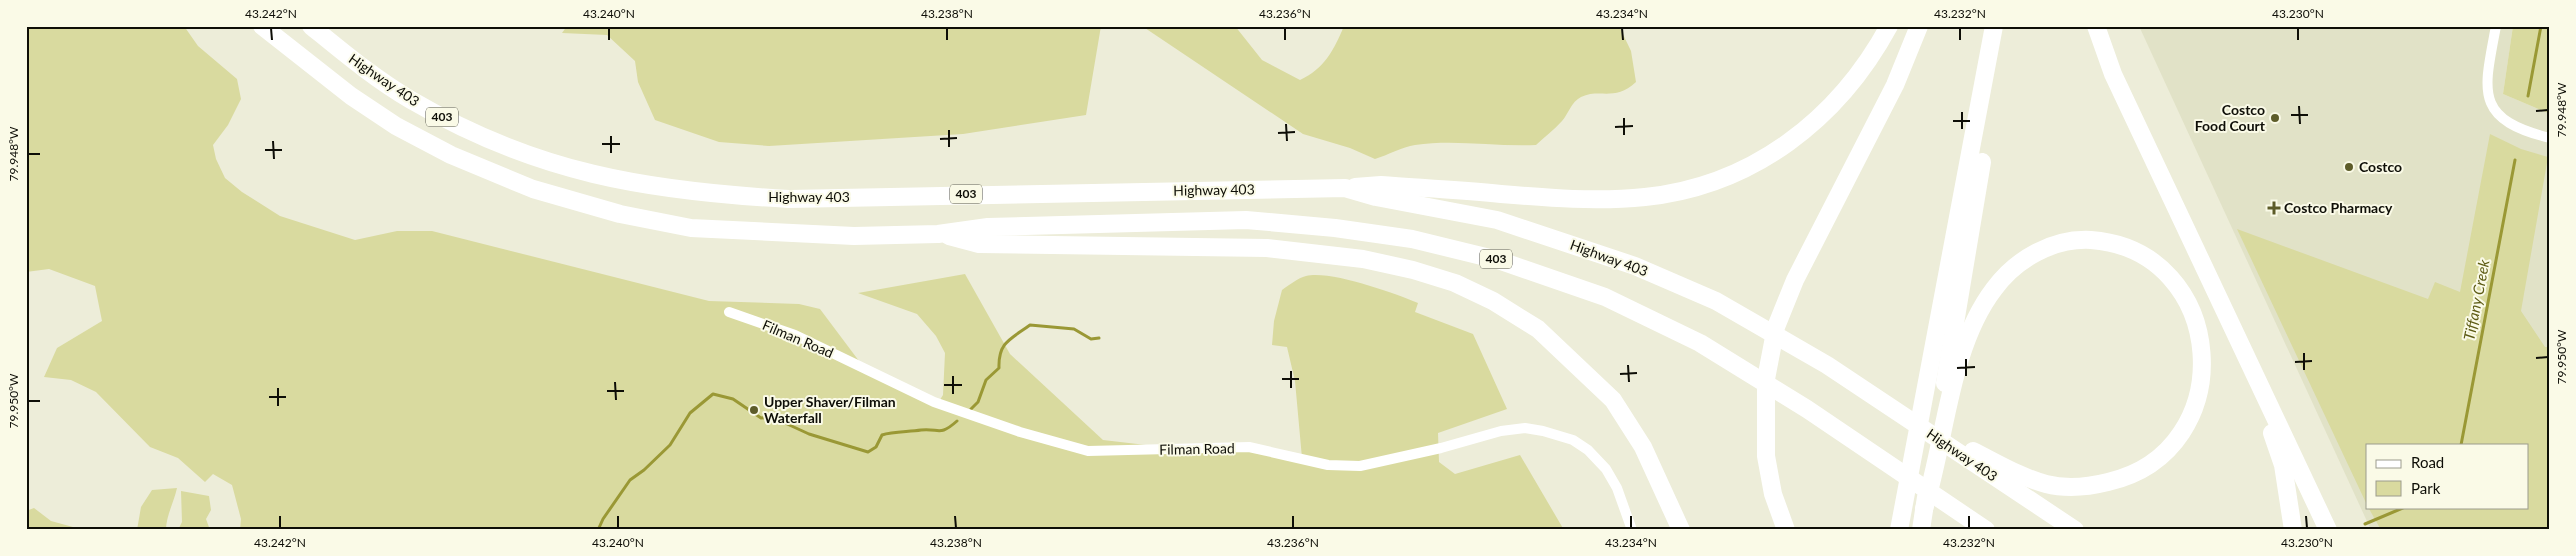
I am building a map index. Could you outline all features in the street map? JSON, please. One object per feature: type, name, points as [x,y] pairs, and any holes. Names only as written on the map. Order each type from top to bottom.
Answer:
[{"type":"highway","name":"403","points":[[262,26],[351,96],[396,126],[451,155],[533,189],[620,214],[691,228],[854,236],[938,234],[988,227],[1246,220],[1335,228],[1412,239],[1498,260],[1605,297],[1700,343],[1807,409],[1986,530]]},
{"type":"highway","name":"Highway 403","points":[[311,26],[360,65],[410,100],[466,130],[548,163],[636,184],[711,194],[788,198],[1345,188],[1376,197],[1497,220],[1635,266],[1716,301],[1827,365],[2075,530]]},
{"type":"highway","points":[[1345,188],[1380,185],[1569,199],[1602,199],[1644,197],[1704,185],[1764,158],[1818,121],[1877,47],[1889,26]]},
{"type":"highway","points":[[1786,530],[1772,494],[1766,456],[1765,417],[1768,357],[1776,327],[1795,280],[1895,85],[1919,26]]},
{"type":"highway","points":[[1899,530],[1994,26]]},
{"type":"highway","points":[[1921,530],[1924,508],[1934,478],[2006,26]]},
{"type":"highway","points":[[2096,26],[2113,74],[2328,530]]},
{"type":"highway","points":[[938,234],[979,244],[1267,248],[1363,259],[1413,270],[1455,283],[1493,301],[1538,329],[1613,400],[1644,447],[1681,530]]},
{"type":"highway","points":[[1925,430],[1953,440],[2021,475],[2047,484],[2088,487],[2128,478],[2156,462],[2182,432],[2197,404],[2203,369],[2200,330],[2189,304],[2171,279],[2152,262],[2132,249],[2110,242],[2087,240],[2054,244],[2023,260],[1994,289],[1974,323],[1946,400]]},
{"type":"highway","points":[[2254,371],[2283,465],[2293,530]]},
{"type":"street","points":[[2496,26],[2486,83],[2489,101],[2502,118],[2550,138]]},
{"type":"street","name":"Filman Road","points":[[729,312],[796,335],[934,402],[1020,432],[1088,451],[1249,447],[1328,465],[1360,466],[1441,448],[1500,431],[1526,428],[1543,431],[1573,440],[1588,450],[1606,469],[1617,488],[1632,530]]},
{"type":"shaded area","points":[[2139,26],[2513,26],[2503,94],[2550,114],[2550,530],[2371,530]]},
{"type":"green space","points":[[26,26],[184,26],[198,46],[237,79],[241,99],[228,125],[213,145],[216,159],[225,178],[242,192],[280,216],[355,240],[397,231],[432,231],[709,301],[799,304],[820,309],[865,369],[936,406],[943,395],[945,353],[936,336],[917,314],[858,293],[965,274],[1010,354],[1103,440],[1189,450],[1252,444],[1302,458],[1295,381],[1287,347],[1272,345],[1274,321],[1282,290],[1303,277],[1317,275],[1346,279],[1378,288],[1418,303],[1415,312],[1473,334],[1507,409],[1438,433],[1439,462],[1455,474],[1520,455],[1564,530],[240,530],[241,519],[232,485],[213,474],[205,482],[178,458],[150,447],[96,392],[71,380],[44,377],[57,348],[102,321],[95,286],[49,269],[26,272]]},
{"type":"green space","points":[[567,26],[1101,26],[1086,115],[963,134],[769,146],[719,142],[655,120],[638,82],[635,61],[607,35],[562,33]]},
{"type":"green space","points":[[1142,26],[1235,26],[1262,60],[1300,80],[1316,70],[1327,58],[1344,26],[1619,26],[1631,51],[1636,82],[1621,92],[1581,97],[1572,105],[1562,121],[1536,145],[1430,143],[1410,146],[1375,159],[1350,148],[1303,134]]},
{"type":"green space","points":[[2513,26],[2550,26],[2550,114],[2503,94]]},
{"type":"green space","points":[[2490,134],[2521,149],[2548,157],[2521,311],[2545,347],[2550,347],[2550,530],[2381,530],[2369,508],[2528,508],[2528,444],[2366,444],[2366,503],[2237,229],[2428,299],[2435,282],[2460,292]]},
{"type":"green space","points":[[177,488],[167,520],[166,530],[137,530],[141,507],[152,490]]},
{"type":"green space","points":[[181,491],[209,496],[211,510],[206,519],[210,530],[178,530],[182,522]]},
{"type":"green space","points":[[34,508],[51,521],[84,530],[28,530],[26,529],[26,511]]},
{"type":"waterway","name":"Tiffany Creek","points":[[2528,96],[2541,26]]},
{"type":"waterway","name":"Tiffany Creek","points":[[2461,444],[2515,160]]},
{"type":"waterway","points":[[971,409],[978,402],[986,380],[999,368],[999,359],[1003,347],[1030,325],[1074,329],[1091,339],[1099,338]]},
{"type":"waterway","points":[[598,530],[603,519],[630,480],[644,470],[670,445],[690,413],[713,394],[733,399],[761,418],[772,417],[809,434],[868,452],[876,447],[882,435],[921,430],[939,431],[946,429],[957,421]]},
{"type":"waterway","name":"Tiffany Creek","points":[[2365,524],[2403,508]]},
{"type":"place","name":"Costco Food Court","points":[[2275,118]]},
{"type":"place","name":"Costco","points":[[2349,167]]},
{"type":"place","name":"Costco Pharmacy","points":[[2274,208]]},
{"type":"place","name":"Upper Shaver/Filman Waterfall","points":[[754,410]]}]
